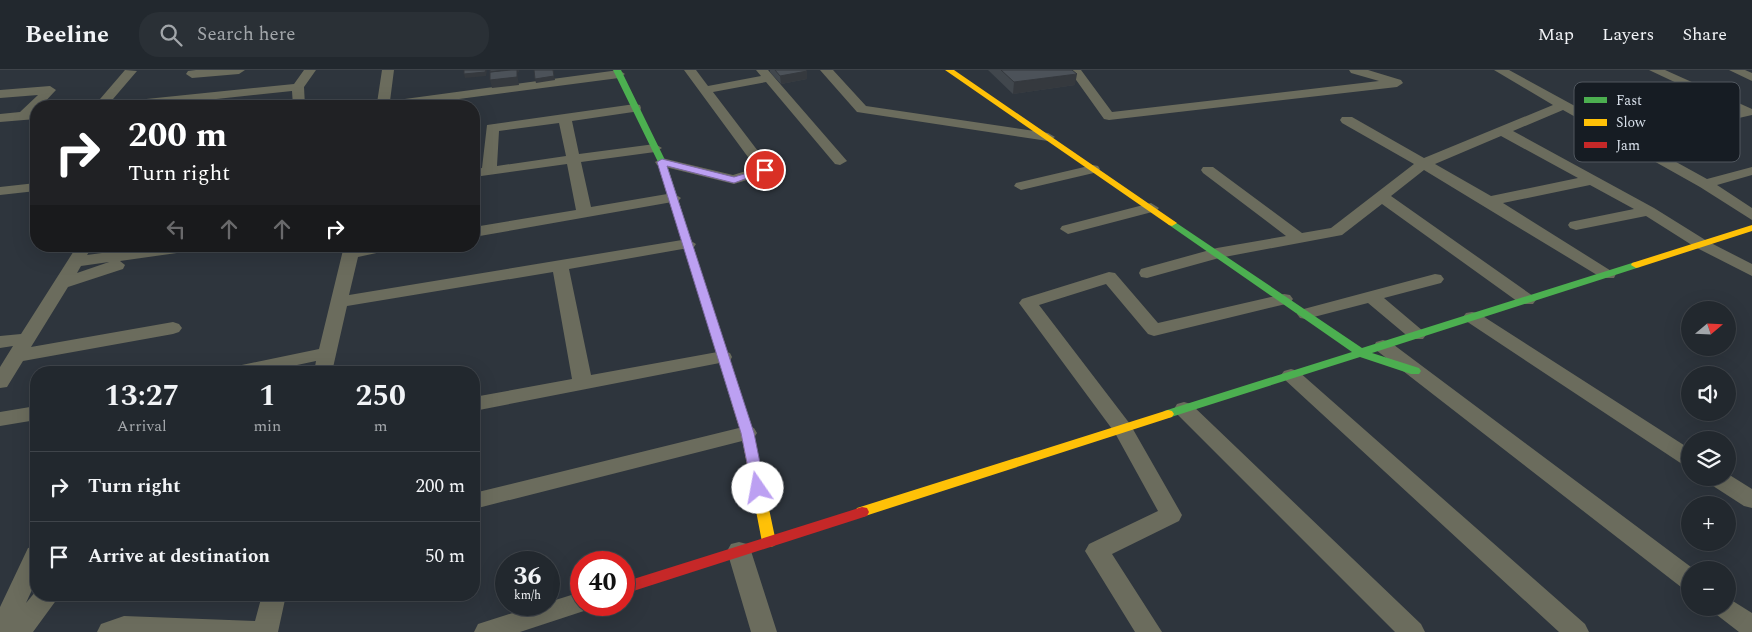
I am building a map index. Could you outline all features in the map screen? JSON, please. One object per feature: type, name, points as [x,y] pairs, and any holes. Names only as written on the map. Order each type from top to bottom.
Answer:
[{"type":"street","points":[[176,100],[194,72],[239,70]]},
{"type":"street","points":[[299,100],[298,87],[310,70]]},
{"type":"street","points":[[384,100],[388,70]]},
{"type":"street","points":[[524,70],[524,87]]},
{"type":"street","points":[[662,162],[734,180],[765,170],[690,70]]},
{"type":"street","points":[[826,70],[862,109],[1048,137]]},
{"type":"street","points":[[949,70],[1361,352],[1415,371]]},
{"type":"street","points":[[1074,70],[1108,116],[1397,83]]},
{"type":"street","points":[[1355,70],[1397,83]]},
{"type":"street","points":[[1390,70],[1397,83]]},
{"type":"street","points":[[1500,70],[1574,111]]},
{"type":"street","points":[[1655,70],[1682,82]]},
{"type":"street","points":[[1735,70],[1752,77]]},
{"type":"street","points":[[105,100],[130,72]]},
{"type":"street","points":[[428,100],[618,72],[662,162],[748,433],[769,542]]},
{"type":"street","points":[[704,90],[765,74],[840,162]]},
{"type":"street","points":[[197,100],[298,87]]},
{"type":"street","points":[[0,94],[50,90],[42,100]]},
{"type":"street","points":[[1147,273],[1218,253],[1336,232],[1423,164],[1564,105]]},
{"type":"street","points":[[489,171],[492,128],[620,110],[637,111]]},
{"type":"street","points":[[0,118],[30,115]]},
{"type":"street","points":[[565,118],[584,213]]},
{"type":"street","points":[[1346,120],[1489,202],[1608,274]]},
{"type":"street","points":[[1502,131],[1649,211],[1701,244],[1752,271]]},
{"type":"street","points":[[480,172],[655,148]]},
{"type":"street","points":[[1666,162],[1752,214]]},
{"type":"street","points":[[1021,186],[1093,169]]},
{"type":"street","points":[[1208,170],[1300,238]]},
{"type":"street","points":[[1705,184],[1752,171]]},
{"type":"street","points":[[1489,202],[1592,180]]},
{"type":"street","points":[[0,206],[8,190],[30,187]]},
{"type":"street","points":[[1382,197],[1527,300]]},
{"type":"street","points":[[480,231],[673,198]]},
{"type":"street","points":[[1068,228],[1151,208]]},
{"type":"street","points":[[1576,225],[1649,211]]},
{"type":"street","points":[[635,585],[1752,228]]},
{"type":"street","points":[[339,302],[688,244]]},
{"type":"street","points":[[0,382],[81,252]]},
{"type":"street","points":[[75,262],[149,252]]},
{"type":"street","points":[[61,284],[153,252]]},
{"type":"street","points":[[325,366],[351,252]]},
{"type":"street","points":[[560,266],[583,383]]},
{"type":"street","points":[[1150,632],[1097,551],[1171,515],[1123,428],[1028,303],[1109,277],[1154,330],[1284,299]]},
{"type":"street","points":[[1306,314],[1435,279]]},
{"type":"street","points":[[1371,296],[1417,335]]},
{"type":"street","points":[[1472,317],[1681,453]]},
{"type":"street","points":[[16,356],[173,328]]},
{"type":"street","points":[[0,342],[27,339]]},
{"type":"street","points":[[1382,346],[1681,573]]},
{"type":"street","points":[[266,366],[328,353]]},
{"type":"street","points":[[480,403],[723,357]]},
{"type":"street","points":[[1291,375],[1576,632]]},
{"type":"street","points":[[1184,409],[1412,632]]},
{"type":"street","points":[[0,419],[30,414]]},
{"type":"street","points":[[480,500],[748,433]]},
{"type":"street","points":[[1730,486],[1752,500]]},
{"type":"street","points":[[739,552],[764,632]]},
{"type":"street","points":[[1,632],[30,568]]},
{"type":"street","points":[[18,632],[43,601]]},
{"type":"street","points":[[110,632],[124,627],[265,632],[273,601]]},
{"type":"street","points":[[487,632],[570,606]]},
{"type":"street","points":[[1736,615],[1752,627]]},
{"type":"building","points":[[464,70],[486,70],[485,72],[464,74]]},
{"type":"building","points":[[517,70],[517,77],[490,80],[490,72]]},
{"type":"building","points":[[534,70],[553,70],[554,76],[535,79]]},
{"type":"building","points":[[775,70],[806,70],[807,71],[780,76]]},
{"type":"building","points":[[1001,70],[1072,70],[1077,74],[1014,82]]},
{"type":"traffic: fast","points":[[617,70],[662,162],[738,404]]},
{"type":"traffic: fast","points":[[1172,223],[1361,353],[1415,371]]},
{"type":"traffic: fast","points":[[1168,414],[1636,265]]},
{"type":"traffic: slow","points":[[949,70],[1172,223]]},
{"type":"traffic: slow","points":[[1636,265],[1752,228]]},
{"type":"traffic: slow","points":[[738,404],[747,433],[769,542]]},
{"type":"traffic: slow","points":[[862,512],[1168,414]]},
{"type":"traffic: jam","points":[[635,584],[862,512]]},
{"type":"route","points":[[758,488],[748,433],[662,162],[734,180],[765,170]]}]
